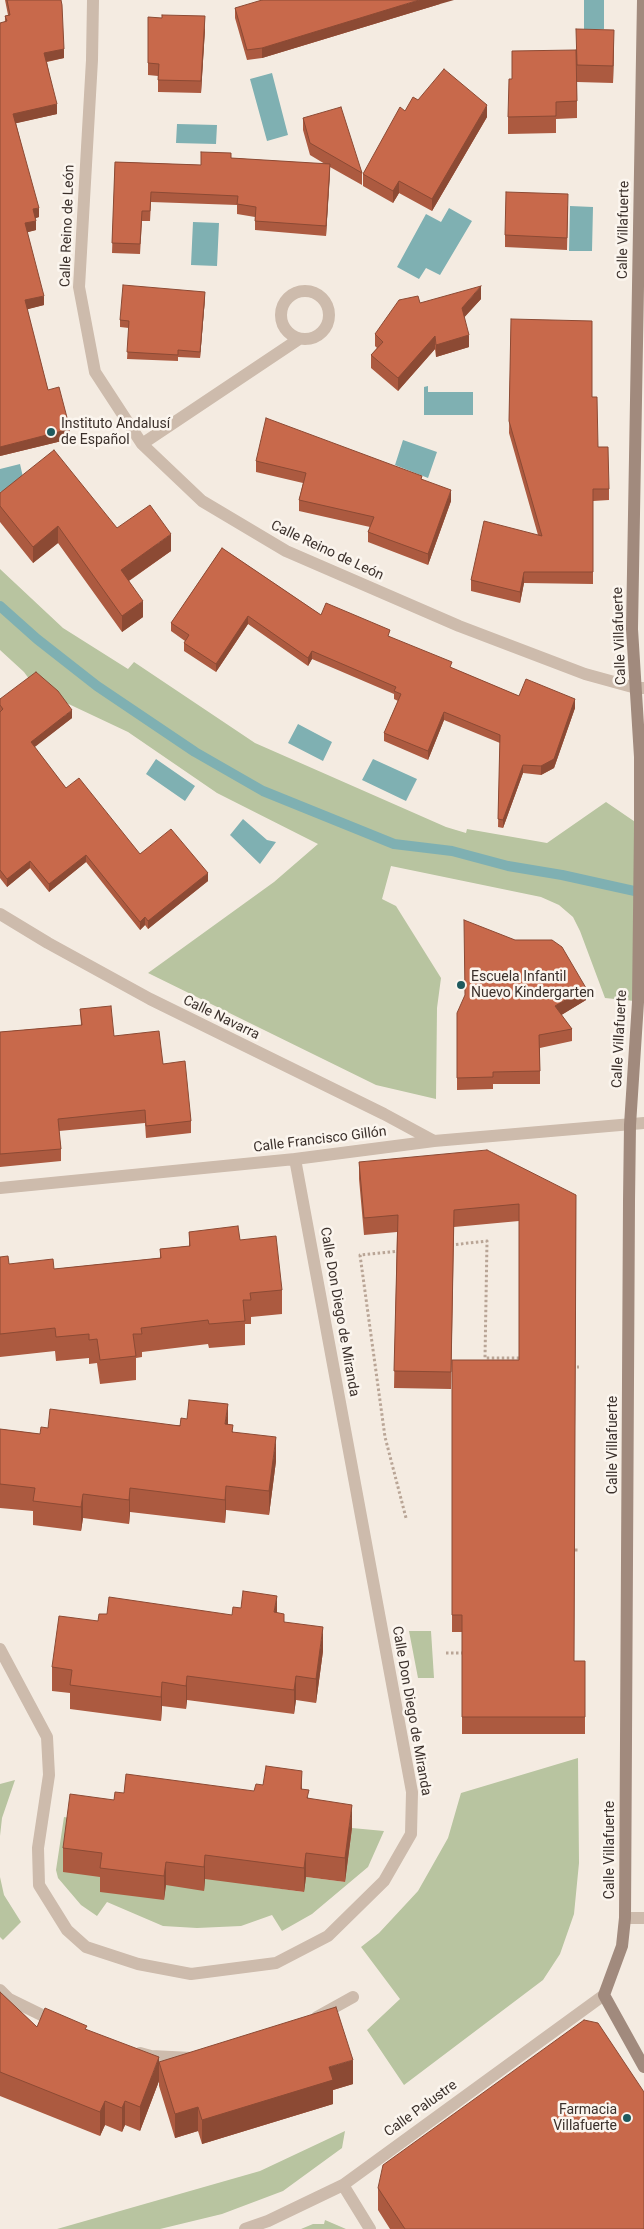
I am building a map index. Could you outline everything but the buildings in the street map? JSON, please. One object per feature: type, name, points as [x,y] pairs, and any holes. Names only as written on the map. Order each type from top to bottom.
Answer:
[{"type":"street","name":"Calle Reino de León","points":[[93,0],[92,60],[79,287],[95,372],[142,444],[202,501],[286,551],[459,626],[585,674],[640,688]]},
{"type":"street","name":"Calle Villafuerte","points":[[604,1995],[622,1946],[625,1918],[630,1125],[638,1002],[640,826],[640,688],[632,629],[643,0]]},
{"type":"street","points":[[142,444],[299,339]]},
{"type":"street","name":"Calle Navarra","points":[[0,914],[150,1000],[384,1114],[434,1141]]},
{"type":"street","name":"Calle Francisco Gillón","points":[[0,1188],[295,1158],[434,1141],[644,1123]]},
{"type":"street","name":"Calle Don Diego de Miranda","points":[[0,1650],[47,1737],[49,1775],[38,1848],[39,1885],[67,1930],[86,1947],[138,1964],[191,1974],[276,1963],[328,1936],[384,1881],[411,1834],[412,1792],[295,1158]]},
{"type":"street","points":[[625,1918],[644,1918]]},
{"type":"street","points":[[0,1990],[9,1999],[67,2028]]},
{"type":"street","points":[[604,1995],[644,2066]]},
{"type":"street","name":"Calle Palustre","points":[[245,2229],[268,2221],[343,2185],[604,1995]]},
{"type":"street","points":[[303,2024],[353,1997]]},
{"type":"street","points":[[126,2048],[152,2056],[204,2059]]},
{"type":"street","points":[[343,2185],[370,2229]]},
{"type":"path","points":[[448,1246],[487,1242],[485,1358],[530,1358]]},
{"type":"path","points":[[406,1518],[385,1437],[360,1255],[409,1250]]},
{"type":"path","points":[[568,1368],[579,1367]]},
{"type":"path","points":[[574,1541],[577,1550],[574,1557]]},
{"type":"path","points":[[446,1653],[474,1652]]},
{"type":"green space","points":[[0,569],[63,628],[128,669],[134,662],[255,743],[446,827],[466,833],[467,829],[547,843],[606,802],[644,828],[644,1002],[605,998],[580,931],[573,917],[559,905],[541,897],[391,866],[382,899],[396,906],[441,978],[437,1008],[436,1099],[376,1085],[148,973],[274,882],[318,844],[217,793],[128,732],[58,699],[32,683],[24,672],[0,650]]},
{"type":"green space","points":[[409,1631],[431,1631],[434,1678],[418,1678]]},
{"type":"green space","points":[[578,1758],[579,1863],[574,1914],[560,1954],[543,1980],[404,2085],[367,2030],[400,1999],[361,1947],[379,1933],[418,1891],[448,1838],[461,1793]]},
{"type":"green space","points":[[15,1780],[2,1818],[0,1836],[0,1784]]},
{"type":"green space","points":[[64,1817],[70,1818],[102,1877],[164,1900],[166,1885],[207,1865],[241,1883],[303,1892],[306,1877],[345,1882],[352,1828],[384,1831],[368,1867],[312,1914],[282,1931],[272,1915],[241,1926],[197,1928],[163,1926],[107,1902],[97,1916],[81,1905],[58,1878],[56,1870]]},
{"type":"green space","points":[[0,1877],[4,1895],[21,1922],[3,1940],[0,1937]]},
{"type":"green space","points":[[345,2131],[342,2148],[283,2191],[222,2214],[160,2229],[57,2229],[260,2171]]},
{"type":"green space","points":[[325,2220],[346,2229],[301,2229],[313,2224],[324,2224]]},
{"type":"water","points":[[584,0],[604,0],[604,29],[584,29]]},
{"type":"water","points":[[272,73],[288,135],[267,141],[250,79]]},
{"type":"water","points":[[177,124],[217,125],[216,144],[176,143]]},
{"type":"water","points":[[570,206],[593,207],[592,251],[569,251]]},
{"type":"water","points":[[449,208],[472,221],[440,275],[426,268],[419,279],[397,267],[426,214],[441,222]]},
{"type":"water","points":[[193,222],[219,223],[217,266],[191,265]]},
{"type":"water","points":[[428,386],[428,392],[473,392],[473,415],[424,415],[424,387]]},
{"type":"water","points":[[403,440],[437,452],[428,478],[395,465]]},
{"type":"water","points":[[20,464],[25,486],[0,492],[0,469]]},
{"type":"water","points":[[298,724],[332,742],[323,761],[288,743]]},
{"type":"water","points":[[156,759],[195,786],[185,801],[146,774]]},
{"type":"water","points":[[373,759],[417,779],[406,801],[362,780]]},
{"type":"water","points":[[243,819],[267,840],[276,842],[260,864],[230,835]]},
{"type":"waterway","points":[[0,606],[37,639],[97,686],[195,752],[263,791],[394,844],[452,851],[508,866],[562,875],[644,893]]},
{"type":"place","name":"Instituto Andalusí de Español","points":[[51,432]]},
{"type":"place","name":"Escuela Infantil Nuevo Kindergarten","points":[[461,985]]},
{"type":"place","name":"Farmacia Villafuerte","points":[[627,2118]]}]
